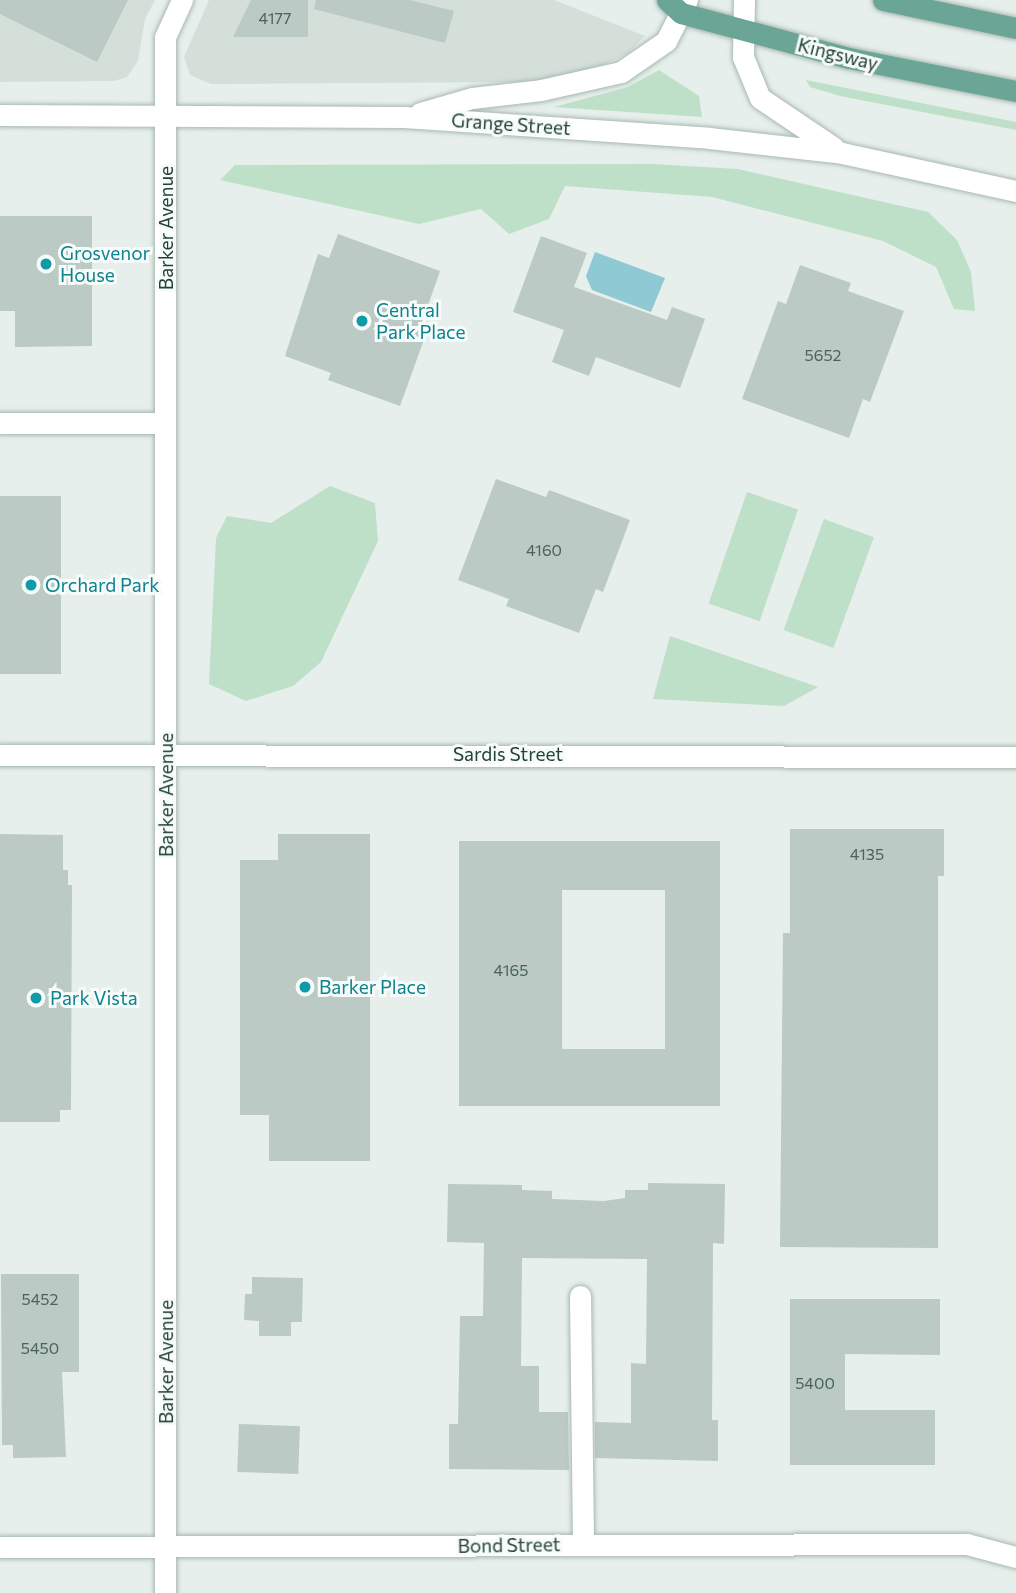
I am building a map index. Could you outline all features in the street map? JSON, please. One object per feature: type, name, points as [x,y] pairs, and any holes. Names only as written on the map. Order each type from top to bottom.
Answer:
[{"type":"main road","points":[[883,0],[1016,28]]},
{"type":"main road","name":"Kingsway","points":[[678,4],[742,29],[849,58],[1016,91]]},
{"type":"street","name":"Barker Avenue","points":[[165,1593],[165,37],[182,0]]},
{"type":"street","points":[[744,0],[743,57],[760,98],[781,116],[842,153]]},
{"type":"street","points":[[404,117],[472,98],[541,90],[621,72],[666,41],[678,4]]},
{"type":"street","name":"Grange Street","points":[[0,115],[404,117],[709,138],[842,153],[1016,191]]},
{"type":"street","points":[[0,423],[165,423]]},
{"type":"street","name":"Sardis Street","points":[[0,755],[1016,757]]},
{"type":"street","points":[[580,1296],[583,1544]]},
{"type":"street","name":"Bond Street","points":[[0,1548],[967,1544],[1016,1556]]},
{"type":"shaded area","points":[[0,0],[155,0],[145,19],[138,61],[127,77],[114,81],[0,82]]},
{"type":"shaded area","points":[[209,0],[554,0],[645,36],[628,53],[587,72],[528,82],[211,84],[190,75],[184,57]]},
{"type":"green space","points":[[659,70],[699,96],[702,117],[554,107],[628,87]]},
{"type":"green space","points":[[806,80],[1016,122],[1016,130],[840,96],[810,87]]},
{"type":"green space","points":[[653,164],[738,169],[928,212],[957,240],[971,272],[975,311],[954,309],[936,267],[883,241],[712,197],[565,186],[549,219],[509,234],[481,209],[419,224],[220,180],[235,165]]},
{"type":"green space","points":[[330,486],[375,503],[378,541],[321,662],[293,686],[246,701],[209,684],[216,538],[227,516],[271,523]]},
{"type":"green space","points":[[747,492],[798,510],[760,621],[709,604]]},
{"type":"green space","points":[[824,519],[874,537],[833,648],[784,630]]},
{"type":"green space","points":[[670,636],[818,687],[784,706],[653,699]]},
{"type":"water","points":[[595,252],[665,278],[651,312],[592,290],[586,276]]},
{"type":"building","points":[[0,0],[128,0],[97,62],[0,14]]},
{"type":"building","points":[[251,0],[308,0],[308,37],[233,37]]},
{"type":"building","points":[[316,0],[410,0],[454,11],[445,43],[314,9]]},
{"type":"building","name":"Grosvenor House","points":[[0,216],[92,216],[92,346],[15,347],[15,311],[0,311]]},
{"type":"building","name":"Central Park Place","points":[[338,234],[440,271],[423,320],[430,323],[400,406],[328,380],[331,373],[285,356],[318,254],[329,258]]},
{"type":"building","points":[[541,236],[587,253],[574,287],[667,320],[672,307],[705,319],[680,388],[596,357],[589,376],[552,362],[564,330],[513,312]]},
{"type":"building","points":[[800,265],[851,283],[848,291],[904,311],[870,402],[863,399],[849,438],[742,399],[778,301],[786,304]]},
{"type":"building","points":[[496,479],[546,497],[549,490],[630,520],[603,592],[596,589],[579,633],[506,606],[509,599],[458,580]]},
{"type":"building","name":"Orchard Park","points":[[0,496],[61,496],[61,674],[0,674]]},
{"type":"building","points":[[790,829],[944,829],[944,876],[938,876],[938,1248],[780,1247],[783,933],[790,933]]},
{"type":"building","name":"Park Vista","points":[[0,834],[63,835],[63,870],[68,870],[68,885],[72,885],[71,1110],[60,1110],[60,1122],[0,1122]]},
{"type":"building","name":"Barker Place","points":[[278,834],[370,834],[370,1161],[269,1161],[269,1115],[240,1115],[240,860],[278,860]]},
{"type":"building","points":[[459,841],[720,841],[720,1106],[459,1106]],"holes":[[[562,890],[665,890],[665,1049],[562,1049]]]},
{"type":"building","points":[[648,1183],[725,1184],[724,1244],[713,1243],[712,1420],[718,1420],[718,1461],[595,1458],[595,1422],[631,1423],[631,1363],[646,1364],[647,1259],[522,1258],[521,1366],[539,1366],[539,1412],[568,1412],[569,1470],[449,1469],[449,1424],[458,1424],[460,1316],[483,1316],[484,1243],[447,1242],[448,1184],[522,1185],[522,1190],[552,1191],[552,1199],[604,1201],[625,1198],[625,1190],[648,1190]]},
{"type":"building","points":[[1,1274],[79,1274],[79,1372],[62,1372],[66,1457],[13,1458],[13,1445],[2,1445]]},
{"type":"building","points":[[252,1277],[303,1278],[302,1322],[291,1322],[291,1336],[259,1336],[259,1321],[244,1320],[245,1294],[252,1294]]},
{"type":"building","points":[[790,1299],[940,1299],[940,1355],[845,1354],[845,1410],[935,1410],[935,1465],[790,1465]]},
{"type":"building","points":[[239,1424],[300,1426],[298,1474],[237,1472]]},
{"type":"place","name":"Grosvenor House","points":[[46,264]]},
{"type":"place","name":"Central Park Place","points":[[362,321]]},
{"type":"place","name":"Orchard Park","points":[[31,585]]},
{"type":"place","name":"Barker Place","points":[[305,987]]},
{"type":"place","name":"Park Vista","points":[[36,998]]}]
